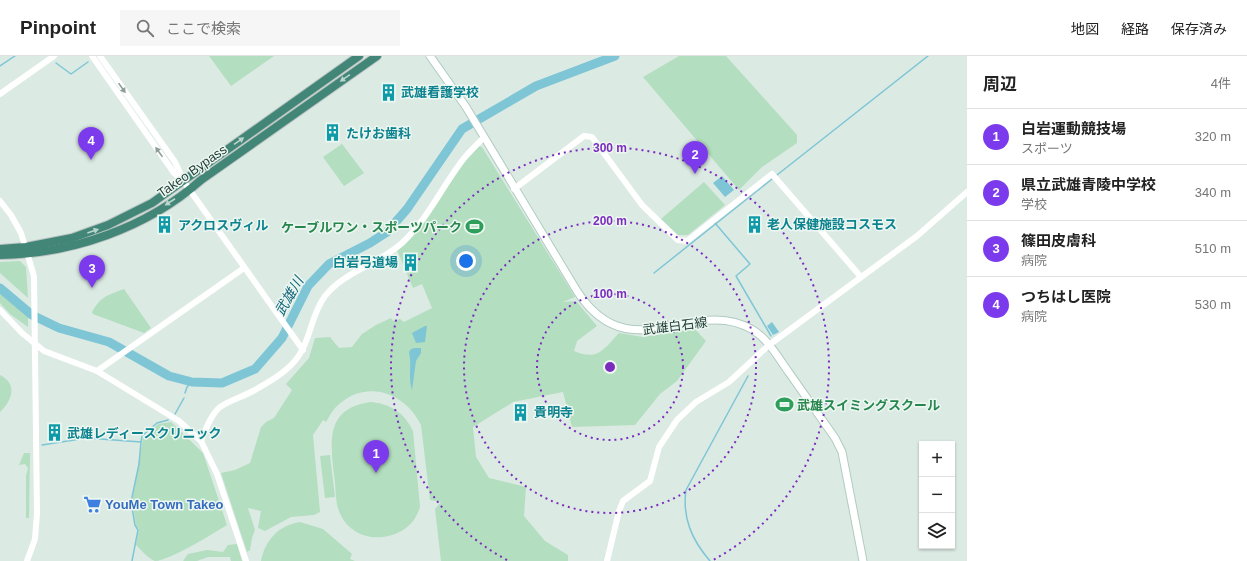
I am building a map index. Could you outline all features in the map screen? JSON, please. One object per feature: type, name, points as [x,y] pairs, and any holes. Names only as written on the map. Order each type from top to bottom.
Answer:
[{"type":"highway","name":"Takeo Bypass","points":[[0,249],[27,250],[72,238],[108,226],[152,203],[184,182],[359,56]]},
{"type":"highway","name":"Takeo Bypass","points":[[0,255],[93,240],[113,233],[153,213],[190,190],[201,180],[377,56]]},
{"type":"main road","name":"武雄白石線","points":[[430,56],[466,108],[582,300],[599,317],[622,328],[641,331],[726,320],[753,330],[769,345],[835,438],[842,452],[863,561]]},
{"type":"street","points":[[0,94],[54,56]]},
{"type":"street","points":[[92,56],[174,174],[184,182]]},
{"type":"street","points":[[100,56],[175,162],[184,182],[303,350]]},
{"type":"street","points":[[201,441],[205,429],[219,408],[252,391],[288,368],[303,350],[316,312],[325,296],[342,280],[402,243],[426,216],[459,164],[482,136]]},
{"type":"street","points":[[514,189],[584,136],[592,137],[642,205],[678,240],[682,242],[687,241],[772,174],[861,277]]},
{"type":"street","points":[[608,561],[619,511],[623,501],[650,481],[659,447],[667,432],[677,420],[696,402],[729,382],[769,345],[917,236],[967,192]]},
{"type":"street","points":[[0,201],[11,215],[27,250],[34,276],[36,527],[27,561]]},
{"type":"street","points":[[97,371],[244,268]]},
{"type":"street","points":[[0,310],[22,333],[35,342],[44,351],[97,371],[179,421],[201,441],[217,474],[246,561]]},
{"type":"green space","points":[[209,56],[274,56],[231,86]]},
{"type":"green space","points":[[679,56],[726,56],[797,135],[797,143],[762,167],[739,190],[643,77]]},
{"type":"green space","points":[[342,144],[364,173],[344,186],[323,157]]},
{"type":"green space","points":[[479,146],[482,147],[575,297],[563,302],[576,301],[597,326],[577,341],[574,351],[589,355],[600,352],[619,333],[643,337],[695,329],[706,341],[677,381],[660,394],[635,425],[572,427],[563,392],[513,402],[473,427],[476,457],[489,478],[526,487],[524,516],[545,541],[568,555],[568,561],[441,561],[435,509],[441,502],[430,500],[421,425],[405,404],[395,397],[371,391],[359,393],[347,398],[336,407],[326,422],[323,420],[313,435],[320,512],[314,515],[291,517],[265,531],[258,528],[261,511],[248,508],[255,530],[250,550],[247,552],[221,473],[235,470],[250,463],[261,427],[266,422],[274,418],[292,390],[286,384],[309,358],[315,338],[330,337],[339,348],[352,347],[362,334],[376,325],[391,318],[393,321],[400,319],[404,322],[432,308],[422,284],[413,288],[397,250],[430,213],[461,166]]},
{"type":"green space","points":[[704,182],[725,205],[688,235],[678,235],[661,219]]},
{"type":"green space","points":[[20,261],[26,267],[28,298],[0,273],[0,262]]},
{"type":"green space","points":[[124,289],[151,328],[144,333],[93,314],[92,312],[102,299]]},
{"type":"green space","points":[[0,293],[28,316],[28,327],[10,314],[0,303]]},
{"type":"green space","points":[[0,375],[9,383],[11,393],[8,403],[0,412]]},
{"type":"green space","points":[[371,402],[396,410],[401,414],[413,431],[420,507],[416,517],[410,525],[402,531],[384,537],[360,534],[353,530],[343,519],[337,503],[333,462],[332,438],[338,419],[346,411],[356,405]]},
{"type":"green space","points":[[171,422],[203,453],[227,525],[181,552],[162,560],[155,561],[136,545],[139,529],[136,525],[132,502],[143,438],[158,424]]},
{"type":"green space","points":[[24,453],[30,453],[29,518],[26,518],[26,476],[28,468],[25,464],[19,465]]},
{"type":"green space","points":[[330,455],[335,497],[325,498],[320,456]]},
{"type":"green space","points":[[300,522],[323,529],[352,554],[350,559],[355,561],[261,561],[266,546],[279,530],[286,526]]},
{"type":"green space","points":[[237,544],[242,561],[231,561],[230,557],[208,557],[197,561],[183,561],[188,554],[207,550],[223,552],[228,545]]},
{"type":"water","points":[[722,176],[734,190],[725,197],[713,183]]},
{"type":"water","points":[[772,322],[779,332],[773,335],[767,326]]},
{"type":"water","points":[[427,326],[425,342],[416,343],[412,333]]},
{"type":"water","points":[[421,348],[421,353],[416,361],[412,390],[410,380],[409,352],[411,349]]},
{"type":"waterway","points":[[0,66],[15,56]]},
{"type":"waterway","name":"武雄川","points":[[0,288],[32,315],[59,328],[109,342],[169,376],[192,382],[222,383],[255,369],[282,338],[308,286],[329,264],[370,243],[387,232],[407,209],[462,129],[536,86],[615,56]]},
{"type":"waterway","points":[[777,175],[928,56]]},
{"type":"waterway","points":[[56,63],[71,74],[88,62]]},
{"type":"waterway","points":[[654,273],[772,179]]},
{"type":"waterway","points":[[715,223],[750,264],[736,276],[771,336]]},
{"type":"waterway","points":[[710,561],[693,537],[687,519],[685,500],[686,490],[748,376]]},
{"type":"waterway","points":[[185,393],[187,387],[192,382]]},
{"type":"waterway","points":[[175,414],[184,398]]},
{"type":"waterway","points":[[132,561],[138,530],[135,525],[131,502],[139,464],[142,436],[157,423],[168,420]]},
{"type":"waterway","points":[[42,445],[87,438],[141,442]]},
{"type":"place","name":"武雄看護学校","points":[[388,92]]},
{"type":"place","name":"たけお歯科","points":[[333,133]]},
{"type":"place","name":"つちはし医院","points":[[91,160]]},
{"type":"place","name":"県立武雄青陵中学校","points":[[695,174]]},
{"type":"place","name":"老人保健施設コスモス","points":[[754,224]]},
{"type":"place","name":"アクロスヴィル","points":[[165,225]]},
{"type":"place","name":"ケーブルワン・スポーツパーク","points":[[475,227]]},
{"type":"place","name":"白岩弓道場","points":[[411,262]]},
{"type":"place","name":"篠田皮膚科","points":[[92,288]]},
{"type":"place","name":"武雄スイミングスクール","points":[[784,405]]},
{"type":"place","name":"貴明寺","points":[[521,412]]},
{"type":"place","name":"武雄レディースクリニック","points":[[54,433]]},
{"type":"place","name":"白岩運動競技場","points":[[376,473]]},
{"type":"place","name":"YouMe Town Takeo","points":[[92,504]]}]
